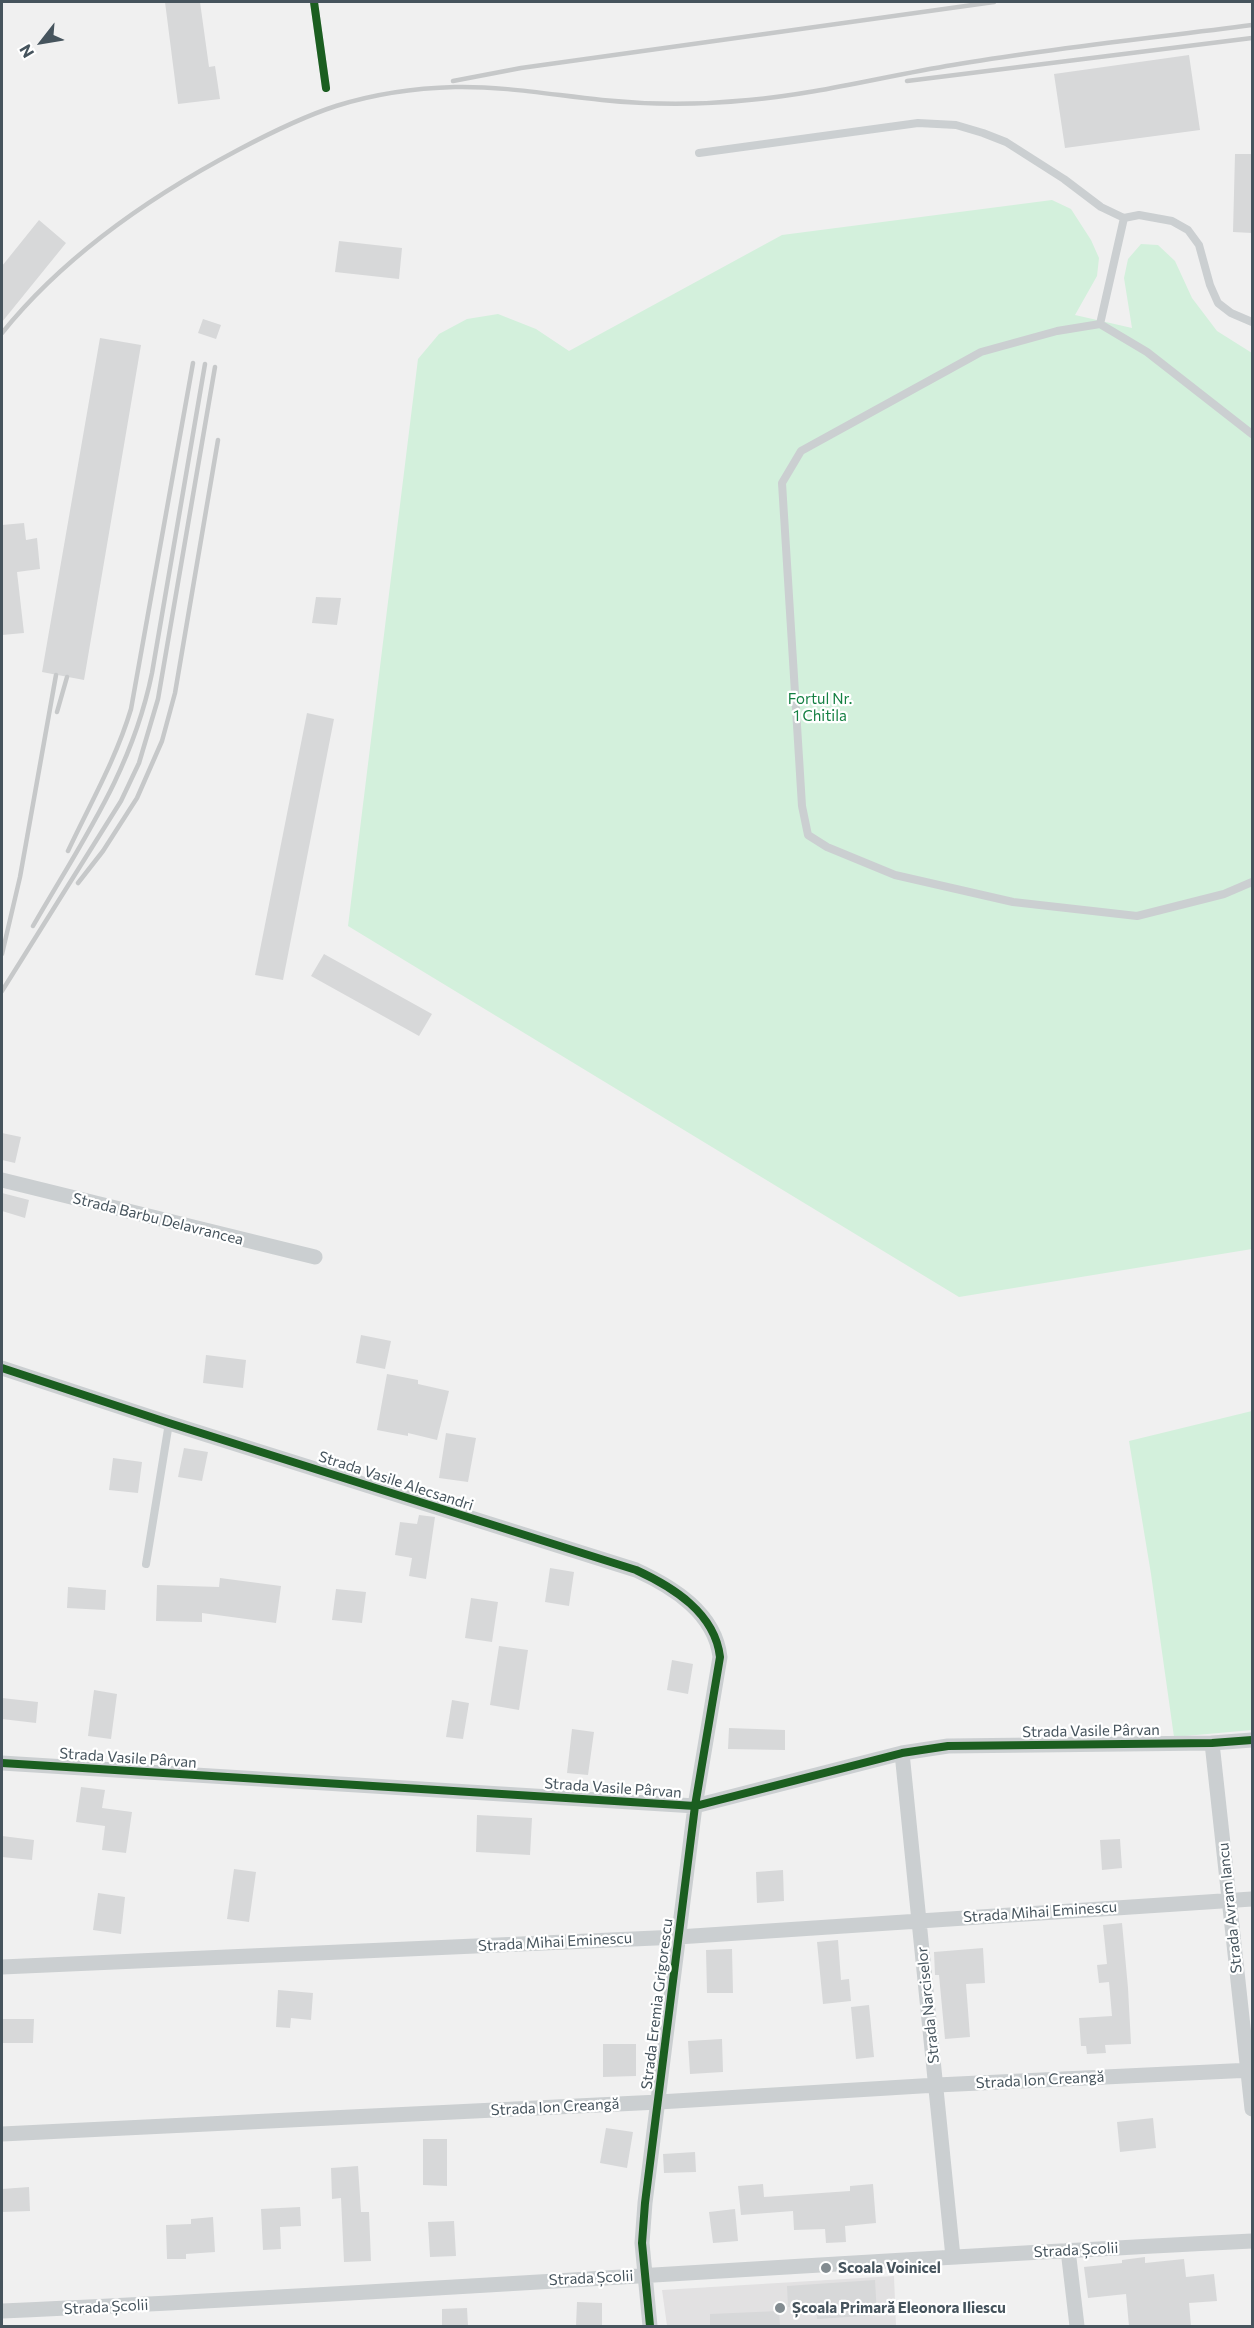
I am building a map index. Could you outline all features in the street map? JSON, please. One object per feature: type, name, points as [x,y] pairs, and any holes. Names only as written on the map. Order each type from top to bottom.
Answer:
[{"type":"street","name":"Strada Barbu Delavrancea","points":[[2,1180],[315,1257]]},
{"type":"street","name":"Strada Vasile Alecsandri","points":[[2,1368],[169,1424],[636,1570],[657,1580],[685,1599],[703,1618],[715,1636],[720,1658],[715,1685]]},
{"type":"street","name":"Strada Eremia Grigorescu","points":[[650,2326],[642,2243],[645,2203],[695,1806],[715,1685]]},
{"type":"street","name":"Strada Vasile Pârvan","points":[[2,1763],[695,1806],[902,1753],[948,1746],[1212,1743],[1252,1740]]},
{"type":"street","name":"Strada Avram Iancu","points":[[1212,1743],[1250,2070],[1252,2109]]},
{"type":"street","name":"Strada Narciselor","points":[[902,1753],[953,2257]]},
{"type":"street","name":"Strada Mihai Eminescu","points":[[2,1967],[678,1937],[1252,1899]]},
{"type":"street","name":"Strada Ion Creangă","points":[[2,2134],[1250,2070]]},
{"type":"street","name":"Strada Școlii","points":[[2,2312],[1252,2241]]},
{"type":"street","points":[[1068,2250],[1077,2326]]},
{"type":"lane","points":[[314,2],[326,88]]},
{"type":"lane","points":[[699,153],[918,123],[956,124],[1006,142],[1064,179],[1101,207],[1124,218],[1138,215],[1172,221],[1188,230],[1199,245],[1210,285],[1218,303],[1231,313],[1252,322]]},
{"type":"lane","points":[[1100,324],[1124,218]]},
{"type":"lane","points":[[1252,434],[1147,352],[1100,324],[1057,330],[981,352],[801,452],[789,468],[782,483],[802,806],[808,834],[827,847],[895,875],[1013,902],[1125,915],[1137,916],[1214,897],[1252,882]]},
{"type":"lane","points":[[146,1564],[169,1424]]},
{"type":"shaded area","name":"Școala Primară Eleonora Iliescu","points":[[894,2276],[896,2326],[667,2326],[662,2290]]},
{"type":"green space","name":"Fortul Nr. 1 Chitila","points":[[1052,200],[1071,209],[1091,240],[1099,258],[1097,276],[1075,315],[1132,328],[1124,278],[1128,259],[1141,244],[1158,245],[1175,261],[1192,298],[1217,331],[1252,353],[1252,1249],[959,1297],[348,926],[418,359],[439,334],[467,319],[498,314],[536,329],[569,351],[782,235]]},
{"type":"green space","points":[[1252,1411],[1252,1730],[1174,1737],[1129,1441]]},
{"type":"building","points":[[165,2],[200,2],[209,67],[215,66],[220,99],[178,104]]},
{"type":"building","points":[[1189,55],[1200,130],[1065,148],[1054,74]]},
{"type":"building","points":[[1235,154],[1252,154],[1252,233],[1233,232]]},
{"type":"building","points":[[39,220],[66,243],[2,322],[2,266]]},
{"type":"building","points":[[339,241],[402,248],[399,279],[335,272]]},
{"type":"building","points":[[203,319],[221,325],[216,339],[198,333]]},
{"type":"building","points":[[100,338],[141,345],[84,680],[42,672]]},
{"type":"building","points":[[24,523],[26,540],[37,538],[40,569],[17,572],[24,633],[2,635],[2,525]]},
{"type":"building","points":[[316,597],[341,598],[337,625],[312,623]]},
{"type":"building","points":[[307,713],[334,719],[283,980],[255,975]]},
{"type":"building","points":[[324,954],[432,1014],[419,1036],[311,976]]},
{"type":"building","points":[[2,1133],[21,1137],[15,1163],[2,1160]]},
{"type":"building","points":[[2,1193],[29,1200],[25,1218],[2,1211]]},
{"type":"building","points":[[361,1335],[391,1341],[385,1369],[356,1363]]},
{"type":"building","points":[[206,1355],[246,1360],[243,1388],[203,1383]]},
{"type":"building","points":[[387,1374],[418,1380],[418,1384],[449,1391],[437,1440],[408,1433],[408,1436],[377,1430]]},
{"type":"building","points":[[446,1433],[476,1438],[468,1482],[439,1478]]},
{"type":"building","points":[[184,1448],[208,1452],[202,1481],[178,1477]]},
{"type":"building","points":[[113,1458],[142,1462],[138,1493],[109,1490]]},
{"type":"building","points":[[419,1515],[435,1517],[426,1579],[409,1576],[412,1558],[395,1555],[400,1522],[417,1524]]},
{"type":"building","points":[[550,1568],[574,1572],[569,1606],[545,1602]]},
{"type":"building","points":[[220,1578],[281,1586],[276,1623],[202,1613],[202,1622],[156,1621],[157,1585],[219,1587]]},
{"type":"building","points":[[68,1587],[106,1590],[105,1610],[67,1608]]},
{"type":"building","points":[[336,1589],[366,1592],[362,1623],[332,1620]]},
{"type":"building","points":[[471,1598],[498,1602],[492,1642],[465,1638]]},
{"type":"building","points":[[499,1646],[528,1650],[519,1710],[490,1705]]},
{"type":"building","points":[[672,1660],[693,1664],[688,1694],[667,1690]]},
{"type":"building","points":[[94,1690],[117,1694],[111,1739],[88,1736]]},
{"type":"building","points":[[2,1698],[38,1702],[36,1723],[2,1719]]},
{"type":"building","points":[[452,1700],[469,1703],[463,1739],[446,1737]]},
{"type":"building","points":[[729,1728],[785,1730],[785,1750],[728,1749]]},
{"type":"building","points":[[572,1729],[594,1732],[588,1775],[567,1773]]},
{"type":"building","points":[[81,1787],[105,1790],[102,1808],[132,1812],[126,1853],[102,1850],[105,1826],[76,1822]]},
{"type":"building","points":[[477,1815],[532,1818],[530,1855],[476,1852]]},
{"type":"building","points":[[2,1836],[34,1840],[32,1860],[2,1857]]},
{"type":"building","points":[[1120,1839],[1122,1868],[1102,1870],[1100,1840]]},
{"type":"building","points":[[234,1869],[256,1872],[249,1922],[227,1919]]},
{"type":"building","points":[[783,1870],[784,1901],[757,1903],[756,1872]]},
{"type":"building","points":[[98,1893],[125,1897],[121,1934],[93,1930]]},
{"type":"building","points":[[1122,1923],[1131,2044],[1105,2045],[1106,2053],[1087,2054],[1086,2046],[1081,2046],[1079,2018],[1112,2016],[1109,1982],[1099,1983],[1097,1965],[1107,1964],[1103,1925]]},
{"type":"building","points":[[838,1940],[841,1980],[849,1979],[851,2001],[823,2004],[817,1942]]},
{"type":"building","points":[[983,1948],[985,1983],[966,1984],[970,2037],[945,2039],[939,1975],[935,1975],[934,1952]]},
{"type":"building","points":[[732,1949],[733,1993],[707,1993],[706,1950]]},
{"type":"building","points":[[278,1990],[313,1993],[311,2020],[291,2018],[290,2028],[276,2027]]},
{"type":"building","points":[[869,2005],[874,2057],[856,2059],[851,2007]]},
{"type":"building","points":[[2,2019],[34,2019],[33,2043],[2,2043]]},
{"type":"building","points":[[722,2039],[723,2072],[690,2074],[688,2041]]},
{"type":"building","points":[[603,2044],[636,2044],[636,2076],[603,2077]]},
{"type":"building","points":[[1153,2118],[1156,2148],[1120,2152],[1117,2122]]},
{"type":"building","points":[[606,2128],[633,2132],[627,2168],[600,2163]]},
{"type":"building","points":[[423,2139],[447,2139],[447,2186],[423,2185]]},
{"type":"building","points":[[695,2152],[696,2172],[664,2173],[663,2154]]},
{"type":"building","points":[[358,2166],[361,2212],[369,2212],[371,2261],[344,2262],[341,2198],[332,2199],[331,2168]]},
{"type":"building","points":[[763,2184],[764,2197],[850,2191],[850,2186],[873,2184],[876,2223],[845,2226],[846,2242],[826,2243],[825,2229],[794,2230],[793,2211],[741,2215],[738,2186]]},
{"type":"building","points":[[29,2187],[30,2211],[2,2212],[2,2189]]},
{"type":"building","points":[[300,2207],[301,2226],[280,2227],[281,2249],[263,2250],[261,2209]]},
{"type":"building","points":[[735,2209],[738,2241],[713,2243],[709,2212]]},
{"type":"building","points":[[213,2217],[215,2252],[186,2254],[186,2259],[167,2259],[166,2225],[191,2224],[191,2219]]},
{"type":"building","points":[[454,2221],[456,2256],[430,2257],[428,2222]]},
{"type":"building","points":[[1145,2257],[1145,2263],[1184,2259],[1186,2277],[1214,2274],[1217,2301],[1189,2303],[1191,2326],[1129,2326],[1126,2294],[1088,2298],[1084,2267],[1122,2263],[1122,2260]]},
{"type":"building","points":[[875,2280],[877,2315],[817,2319],[816,2305],[788,2307],[787,2286]]},
{"type":"building","points":[[577,2302],[602,2303],[602,2326],[576,2326]]},
{"type":"building","points":[[467,2308],[468,2326],[442,2326],[442,2309]]},
{"type":"building","points":[[779,2311],[780,2326],[710,2326],[710,2314]]},
{"type":"railway","points":[[453,81],[521,68],[994,2]]},
{"type":"railway","points":[[2,333],[26,305],[81,253],[173,187],[286,126],[323,110],[365,98],[395,92],[473,87],[639,103],[731,102],[800,94],[928,69],[1028,53],[1252,25]]},
{"type":"railway","points":[[907,81],[1252,38]]},
{"type":"railway","points":[[68,851],[110,764],[131,709],[193,363]]},
{"type":"railway","points":[[33,926],[103,804],[132,742],[143,709],[152,673],[205,364]]},
{"type":"railway","points":[[2,991],[121,801],[139,763],[158,699],[215,367]]},
{"type":"railway","points":[[78,883],[103,851],[137,798],[162,741],[175,693],[218,440]]},
{"type":"railway","points":[[2,954],[20,877],[56,675]]},
{"type":"railway","points":[[57,712],[67,677]]},
{"type":"cycle path","points":[[314,2],[326,88]]},
{"type":"cycle path","points":[[2,1368],[636,1570],[678,1593],[690,1603],[710,1627],[720,1657],[695,1806],[645,2203],[642,2243],[650,2326]]},
{"type":"cycle path","points":[[2,1763],[695,1806],[902,1753],[948,1746],[1212,1743],[1252,1740]]},
{"type":"place","name":"Scoala Voinicel","points":[[826,2268]]},
{"type":"place","name":"Școala Primară Eleonora Iliescu","points":[[780,2308]]}]
